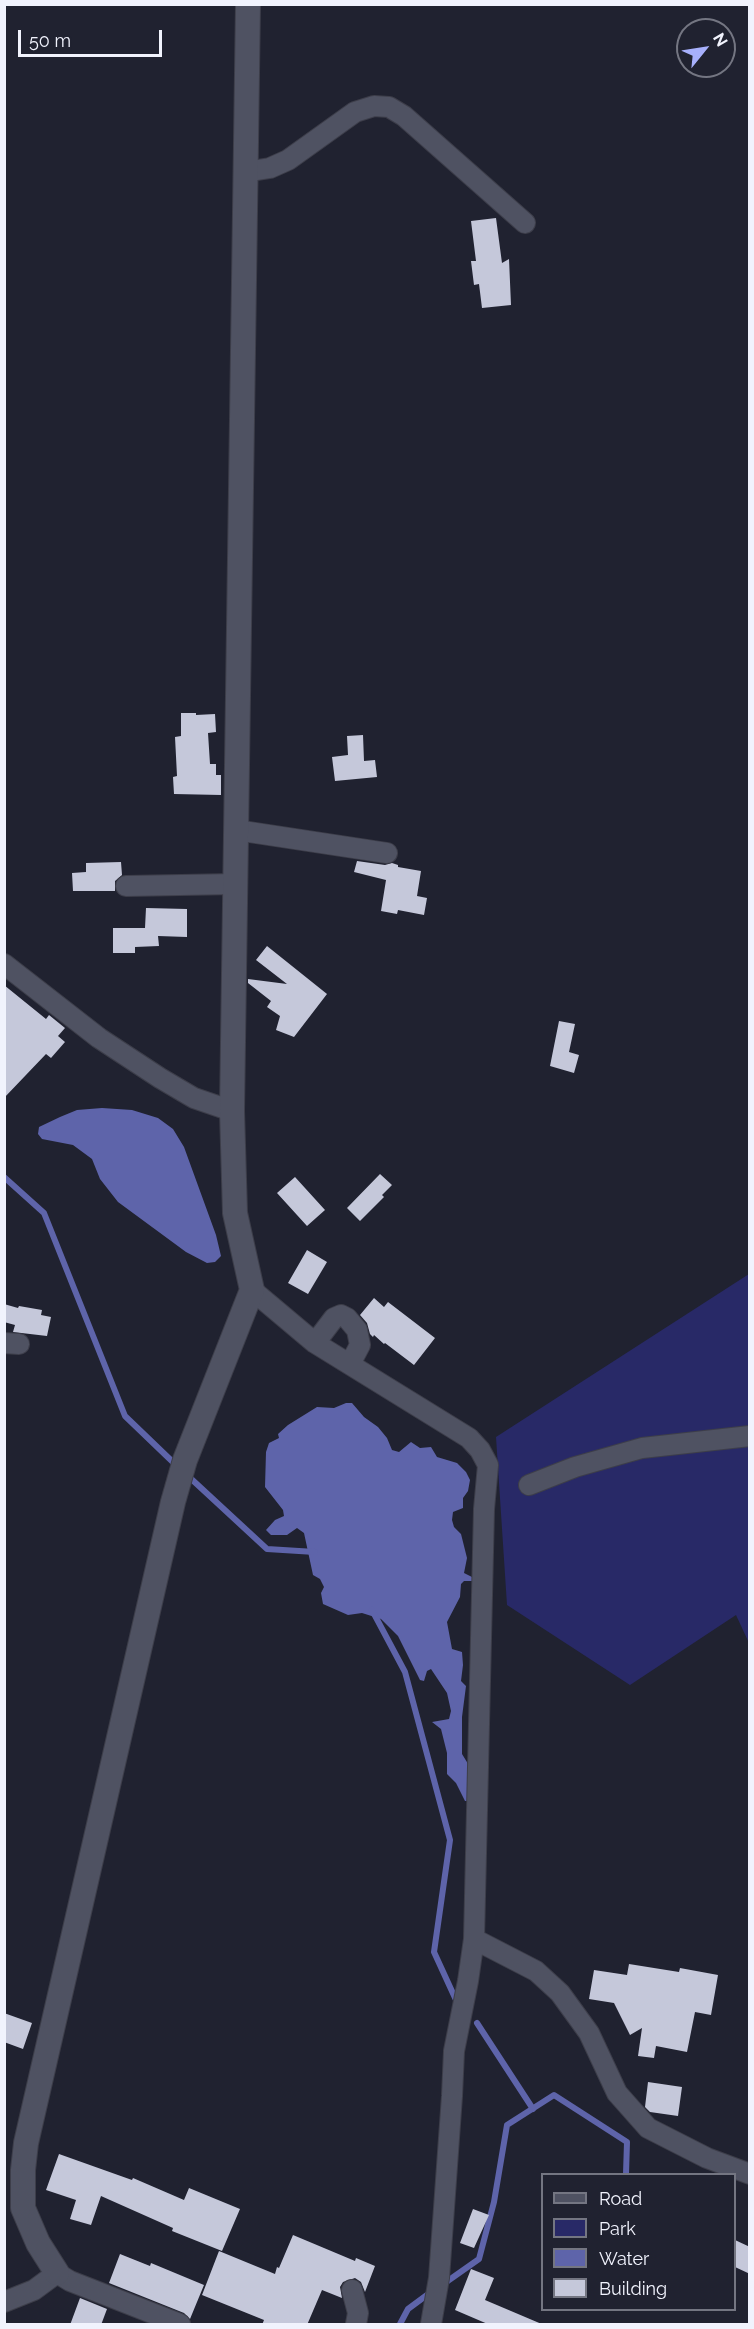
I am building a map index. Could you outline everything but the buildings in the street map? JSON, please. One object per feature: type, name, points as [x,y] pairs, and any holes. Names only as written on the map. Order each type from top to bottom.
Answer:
[{"type":"street","points":[[180,2325],[70,2281],[57,2273],[38,2243],[23,2208],[23,2170],[26,2143],[173,1502],[185,1460],[248,1297],[235,1213],[232,1111],[248,4]]},
{"type":"street","points":[[245,172],[270,168],[288,160],[356,112],[374,106],[389,107],[404,116],[525,223]]},
{"type":"street","points":[[236,830],[387,853]]},
{"type":"street","points":[[126,886],[236,884]]},
{"type":"street","points":[[4,964],[99,1038],[194,1098],[232,1111]]},
{"type":"street","points":[[248,1297],[315,1343],[469,1438],[488,1465],[484,1509],[474,1939],[454,2051],[453,2096],[439,2278],[431,2324]]},
{"type":"street","points":[[315,1343],[334,1318],[340,1315],[347,1318],[357,1330],[360,1345],[350,1364]]},
{"type":"street","points":[[529,1485],[575,1467],[642,1449],[750,1436]]},
{"type":"street","points":[[474,1939],[536,1971],[560,1993],[589,2033],[617,2093],[648,2128],[708,2158],[750,2174]]},
{"type":"street","points":[[4,2302],[34,2290],[57,2273]]},
{"type":"street","points":[[352,2290],[358,2313],[356,2325]]},
{"type":"green space","points":[[749,1274],[749,1643],[736,1615],[630,1685],[507,1605],[496,1437]]},
{"type":"water","points":[[102,1108],[132,1110],[158,1118],[173,1129],[184,1147],[216,1235],[221,1256],[215,1262],[207,1263],[186,1252],[118,1202],[100,1179],[92,1159],[73,1145],[42,1139],[38,1134],[39,1127],[77,1110]]},
{"type":"water","points":[[352,1403],[364,1417],[378,1427],[387,1438],[392,1450],[399,1452],[411,1442],[420,1448],[431,1447],[437,1457],[457,1463],[470,1480],[468,1491],[463,1498],[463,1508],[453,1512],[452,1520],[454,1527],[461,1534],[467,1558],[464,1573],[472,1577],[472,1581],[464,1581],[461,1584],[460,1597],[447,1622],[452,1649],[462,1652],[461,1681],[466,1686],[462,1717],[462,1754],[473,1772],[474,1801],[465,1801],[456,1783],[447,1774],[447,1753],[441,1729],[432,1722],[449,1719],[451,1711],[447,1693],[431,1669],[427,1671],[424,1681],[420,1680],[398,1636],[381,1619],[362,1613],[348,1615],[323,1604],[321,1593],[324,1587],[320,1579],[313,1575],[304,1533],[297,1528],[287,1535],[271,1535],[266,1530],[275,1520],[284,1516],[283,1510],[265,1487],[266,1452],[269,1443],[279,1438],[278,1434],[288,1425],[317,1407],[334,1408]]},
{"type":"waterway","points":[[4,1177],[44,1213],[125,1416],[177,1466]]},
{"type":"waterway","points":[[187,1475],[267,1549],[315,1552]]},
{"type":"waterway","points":[[372,1610],[405,1672],[450,1840],[434,1952],[456,2000]]},
{"type":"waterway","points":[[477,2023],[533,2109]]},
{"type":"waterway","points":[[442,2285],[479,2259],[494,2202],[507,2125],[554,2095],[627,2142],[626,2173]]},
{"type":"waterway","points":[[400,2324],[408,2309],[431,2292]]}]
